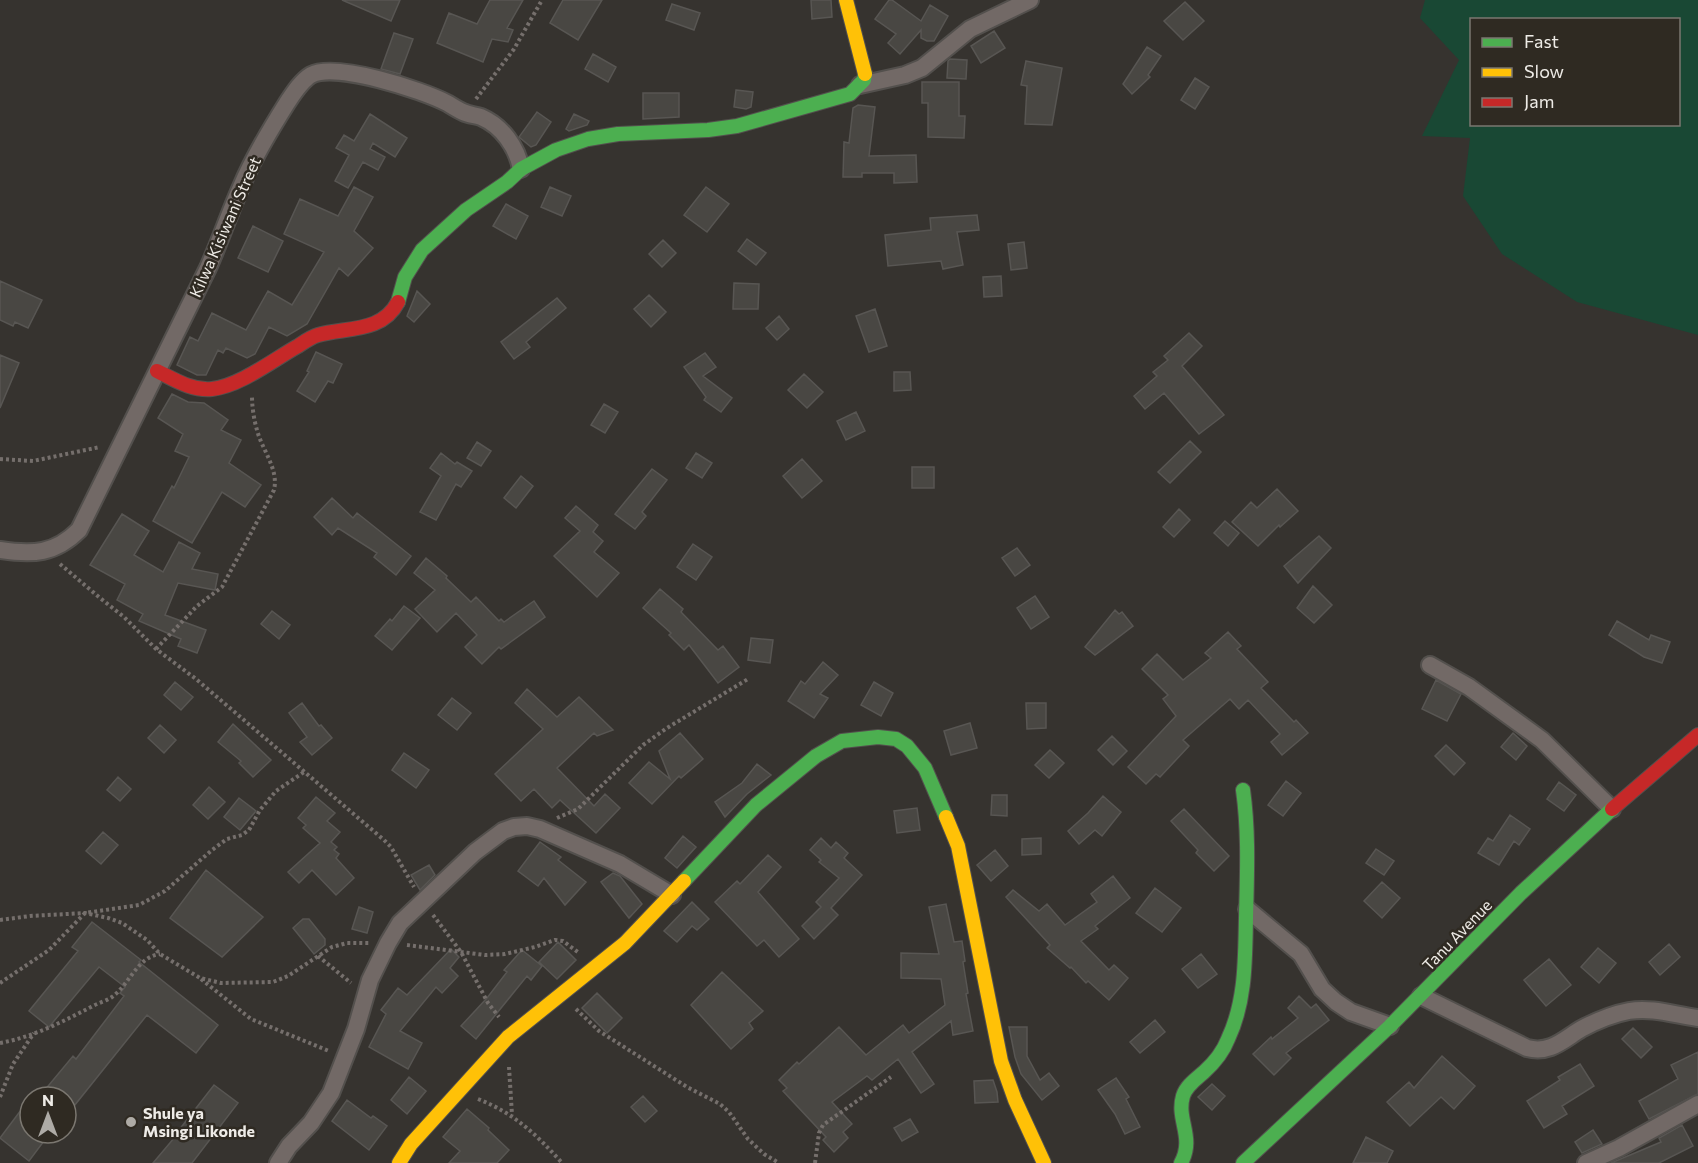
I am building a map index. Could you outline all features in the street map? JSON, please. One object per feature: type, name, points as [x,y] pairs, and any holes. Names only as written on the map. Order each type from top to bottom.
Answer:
[{"type":"street","points":[[157,371],[194,389],[212,389],[230,385],[316,335],[364,328],[385,318],[394,310],[401,296],[405,277],[422,250],[466,210],[507,182],[521,169],[555,150],[588,139],[618,134],[708,130],[737,126],[850,94],[864,80],[865,70],[857,48],[846,0]]},
{"type":"street","points":[[860,85],[905,75],[922,68],[970,29],[1030,0]]},
{"type":"street","name":"Kilwa Kisiwani Street","points":[[0,550],[20,553],[49,550],[67,541],[79,530],[208,268],[241,187],[262,144],[296,89],[311,75],[350,72],[438,98],[464,113],[482,117],[513,144],[519,155],[521,169]]},
{"type":"street","points":[[1430,665],[1469,687],[1542,740],[1612,809]]},
{"type":"street","name":"Tanu Avenue","points":[[1246,1162],[1421,996],[1521,893],[1645,779],[1698,735]]},
{"type":"street","points":[[399,1163],[411,1144],[508,1037],[625,943],[756,805],[816,756],[842,741],[860,738],[896,739],[907,746],[925,768],[958,846],[1001,1061],[1015,1100],[1044,1163]]},
{"type":"street","points":[[1181,1163],[1187,1147],[1185,1116],[1181,1104],[1183,1096],[1186,1089],[1208,1069],[1224,1048],[1239,1014],[1243,993],[1248,835],[1243,789]]},
{"type":"street","points":[[278,1163],[311,1123],[331,1093],[356,1029],[370,980],[400,923],[475,852],[503,831],[527,826],[540,829],[620,864],[672,895]]},
{"type":"street","points":[[1247,909],[1301,954],[1322,989],[1336,1002],[1351,1012],[1390,1026]]},
{"type":"street","points":[[1421,996],[1527,1048],[1537,1050],[1548,1049],[1560,1044],[1600,1020],[1630,1011],[1652,1009],[1698,1018]]},
{"type":"street","points":[[1586,1163],[1619,1149],[1698,1104]]},
{"type":"path","points":[[464,113],[488,86],[514,50],[542,0]]},
{"type":"path","points":[[156,649],[197,606],[222,587],[274,490],[276,483],[273,470],[257,430],[252,400],[251,372]]},
{"type":"path","points":[[0,459],[33,461],[120,443]]},
{"type":"path","points":[[57,561],[124,616],[156,649],[196,679],[391,847],[423,903],[461,952],[488,1003],[498,1015],[508,1037],[512,1115]]},
{"type":"path","points":[[527,826],[552,820],[578,809],[643,745],[666,728],[748,680]]},
{"type":"path","points":[[0,920],[85,913],[139,905],[165,891],[227,839],[242,835],[249,830],[260,810],[276,790],[304,772]]},
{"type":"path","points":[[85,913],[122,923],[147,940],[160,954],[200,978],[251,1019],[344,1058]]},
{"type":"path","points":[[0,983],[49,950],[85,913]]},
{"type":"path","points":[[200,978],[220,983],[273,982],[288,976],[332,947],[347,943],[388,943],[485,955],[505,954],[555,940],[570,945],[595,967]]},
{"type":"path","points":[[0,1043],[50,1028],[111,998],[144,961],[151,955],[160,954]]},
{"type":"path","points":[[318,956],[366,994]]},
{"type":"path","points":[[562,992],[599,1031],[687,1087],[720,1104],[729,1112],[748,1139],[764,1154],[779,1163]]},
{"type":"path","points":[[0,1096],[13,1064],[34,1032]]},
{"type":"path","points":[[814,1163],[819,1133],[823,1125],[891,1077]]},
{"type":"path","points":[[458,1092],[491,1104],[512,1115],[562,1163]]},
{"type":"green space","points":[[1425,0],[1698,0],[1698,335],[1577,302],[1502,254],[1463,196],[1470,138],[1422,136],[1459,60],[1420,18]]},
{"type":"building","points":[[342,0],[400,0],[391,21]]},
{"type":"building","points":[[490,0],[523,0],[507,28],[513,30],[508,42],[492,39],[483,62],[437,43],[449,13],[477,24]]},
{"type":"building","points":[[563,0],[602,0],[578,40],[550,23]]},
{"type":"building","points":[[811,0],[831,0],[832,17],[812,19]]},
{"type":"building","points":[[889,0],[921,21],[930,5],[948,16],[934,41],[921,38],[921,30],[900,54],[888,43],[896,34],[875,19]]},
{"type":"building","points":[[1185,2],[1204,21],[1183,40],[1164,21]]},
{"type":"building","points":[[672,4],[700,13],[694,30],[666,20]]},
{"type":"building","points":[[994,31],[1005,48],[981,63],[971,46]]},
{"type":"building","points":[[394,33],[413,39],[400,74],[381,69]]},
{"type":"building","points":[[1147,47],[1161,56],[1148,75],[1150,77],[1132,94],[1123,84]]},
{"type":"building","points":[[593,54],[616,67],[608,82],[585,69]]},
{"type":"building","points":[[950,59],[967,60],[966,79],[947,78]]},
{"type":"building","points":[[1026,61],[1062,68],[1052,125],[1025,124],[1027,86],[1021,85]]},
{"type":"building","points":[[1195,78],[1209,87],[1195,109],[1181,100]]},
{"type":"building","points":[[922,82],[959,82],[959,116],[965,116],[964,138],[928,137],[928,103],[922,103]]},
{"type":"building","points":[[736,90],[753,92],[751,107],[746,109],[734,107]]},
{"type":"building","points":[[643,93],[679,93],[679,117],[643,119]]},
{"type":"building","points":[[858,105],[875,107],[869,156],[916,155],[917,182],[894,183],[894,173],[862,173],[862,177],[843,177],[844,142],[849,143],[853,108]]},
{"type":"building","points":[[537,112],[551,122],[536,145],[531,147],[519,137]]},
{"type":"building","points":[[370,114],[407,138],[395,157],[373,143],[370,149],[385,157],[378,170],[363,162],[348,188],[335,181],[349,155],[336,148],[344,135],[354,141]]},
{"type":"building","points":[[574,114],[589,121],[587,125],[569,131],[566,129]]},
{"type":"building","points":[[354,187],[373,197],[354,231],[373,248],[348,276],[339,268],[307,324],[287,336],[269,327],[255,354],[247,358],[226,348],[223,353],[218,350],[206,375],[197,375],[177,365],[190,337],[198,341],[212,313],[246,330],[268,291],[292,305],[324,252],[284,234],[300,199],[338,216]]},
{"type":"building","points":[[550,187],[571,196],[562,216],[541,207]]},
{"type":"building","points":[[706,187],[729,204],[707,232],[684,215]]},
{"type":"building","points":[[506,204],[528,216],[516,239],[493,226]]},
{"type":"building","points":[[977,215],[979,230],[957,232],[963,265],[943,269],[941,261],[888,266],[885,235],[931,230],[930,218]]},
{"type":"building","points":[[253,226],[283,241],[268,272],[238,258]]},
{"type":"building","points":[[747,239],[766,253],[756,265],[738,251]]},
{"type":"building","points":[[663,240],[676,253],[662,267],[649,254]]},
{"type":"building","points":[[1024,242],[1027,268],[1011,270],[1008,244]]},
{"type":"building","points":[[1001,276],[1002,296],[984,297],[983,277]]},
{"type":"building","points":[[0,281],[42,300],[28,328],[15,322],[13,326],[0,320]]},
{"type":"building","points":[[734,283],[759,284],[758,309],[733,309]]},
{"type":"building","points":[[417,291],[430,304],[414,322],[407,316]]},
{"type":"building","points":[[649,295],[666,312],[651,327],[634,309]]},
{"type":"building","points":[[557,298],[566,308],[526,342],[530,347],[514,359],[501,342]]},
{"type":"building","points":[[875,309],[887,346],[869,352],[856,316]]},
{"type":"building","points":[[779,316],[789,329],[777,340],[766,328]]},
{"type":"building","points":[[1189,333],[1202,346],[1182,366],[1224,415],[1199,434],[1164,393],[1145,409],[1134,396],[1157,376],[1153,372],[1168,360],[1164,356]]},
{"type":"building","points":[[316,352],[342,364],[333,383],[328,381],[315,402],[297,391],[309,372],[307,371]]},
{"type":"building","points":[[705,353],[716,367],[703,376],[732,398],[721,412],[704,400],[706,397],[684,367]]},
{"type":"building","points":[[0,355],[19,363],[0,408]]},
{"type":"building","points":[[894,372],[910,372],[911,390],[894,391]]},
{"type":"building","points":[[804,374],[823,392],[807,408],[788,390]]},
{"type":"building","points":[[172,394],[188,402],[204,403],[228,420],[221,430],[241,440],[229,463],[261,485],[245,507],[222,492],[192,543],[153,521],[172,486],[174,488],[189,457],[175,451],[183,434],[158,418]]},
{"type":"building","points":[[604,404],[618,412],[605,433],[591,425]]},
{"type":"building","points":[[856,412],[865,431],[846,440],[837,421]]},
{"type":"building","points":[[1190,441],[1201,452],[1170,483],[1158,472]]},
{"type":"building","points":[[477,442],[491,451],[481,466],[467,458]]},
{"type":"building","points":[[441,453],[455,464],[457,462],[472,471],[461,487],[456,484],[436,520],[420,512],[441,476],[430,468]]},
{"type":"building","points":[[696,453],[712,463],[702,478],[686,468]]},
{"type":"building","points":[[802,459],[822,481],[802,498],[783,476]]},
{"type":"building","points":[[912,467],[934,467],[934,488],[912,488]]},
{"type":"building","points":[[652,469],[667,480],[642,512],[646,516],[635,529],[615,514]]},
{"type":"building","points":[[521,476],[533,486],[516,508],[504,498]]},
{"type":"building","points":[[1277,489],[1298,511],[1280,527],[1279,525],[1258,546],[1232,522],[1251,502],[1257,508]]},
{"type":"building","points":[[332,498],[353,518],[357,513],[411,556],[396,575],[374,557],[377,553],[338,528],[332,535],[314,517]]},
{"type":"building","points":[[576,506],[598,525],[593,532],[603,541],[594,552],[619,573],[597,597],[554,556],[580,531],[565,518]]},
{"type":"building","points":[[1179,509],[1190,520],[1174,537],[1163,527]]},
{"type":"building","points":[[122,514],[149,531],[134,555],[163,572],[179,542],[200,553],[192,569],[218,574],[215,590],[178,583],[165,615],[206,630],[197,653],[178,646],[181,639],[139,621],[143,614],[117,600],[125,584],[90,565]]},
{"type":"building","points":[[1225,521],[1239,533],[1228,546],[1214,533]]},
{"type":"building","points":[[1319,536],[1331,548],[1298,583],[1284,566]]},
{"type":"building","points":[[693,544],[712,557],[696,580],[677,567]]},
{"type":"building","points":[[1017,548],[1030,565],[1015,576],[1002,558]]},
{"type":"building","points":[[426,558],[447,576],[446,578],[471,602],[476,597],[499,621],[501,619],[504,622],[534,601],[545,617],[501,649],[499,647],[482,664],[465,647],[477,635],[456,613],[437,632],[415,609],[435,590],[414,573]]},
{"type":"building","points":[[1313,586],[1332,605],[1314,623],[1297,608]]},
{"type":"building","points":[[660,589],[683,609],[681,612],[718,650],[723,646],[739,667],[718,683],[689,645],[684,650],[669,635],[671,633],[643,608]]},
{"type":"building","points":[[1035,596],[1049,617],[1031,629],[1017,608]]},
{"type":"building","points":[[404,606],[420,618],[392,650],[375,636]]},
{"type":"building","points":[[1115,610],[1119,614],[1122,612],[1133,626],[1095,655],[1085,647]]},
{"type":"building","points":[[272,611],[290,625],[279,639],[261,624]]},
{"type":"building","points":[[1617,621],[1649,640],[1651,635],[1670,642],[1662,663],[1644,657],[1609,635]]},
{"type":"building","points":[[1228,632],[1241,646],[1237,649],[1268,682],[1261,688],[1308,733],[1282,755],[1271,742],[1280,734],[1248,700],[1239,709],[1230,699],[1183,740],[1189,746],[1160,777],[1156,774],[1146,784],[1128,767],[1176,716],[1163,699],[1168,695],[1142,669],[1157,654],[1183,680],[1211,658],[1205,653]]},
{"type":"building","points":[[751,638],[773,640],[770,663],[748,660]]},
{"type":"building","points":[[823,662],[838,675],[820,694],[828,698],[814,718],[788,701],[801,681],[805,684]]},
{"type":"building","points":[[1436,680],[1461,694],[1447,721],[1422,709]]},
{"type":"building","points":[[175,682],[193,697],[181,710],[164,695]]},
{"type":"building","points":[[874,682],[893,693],[881,716],[861,705]]},
{"type":"building","points":[[527,689],[557,717],[579,697],[613,730],[597,736],[594,733],[557,768],[594,806],[605,794],[620,808],[596,833],[560,800],[552,808],[534,789],[521,801],[495,774],[543,729],[515,703]]},
{"type":"building","points":[[452,698],[471,713],[457,730],[438,715]]},
{"type":"building","points":[[302,703],[319,726],[321,725],[332,738],[312,755],[300,742],[307,737],[289,713]]},
{"type":"building","points":[[1026,703],[1046,703],[1046,728],[1027,729]]},
{"type":"building","points":[[970,723],[977,748],[951,755],[944,731]]},
{"type":"building","points":[[233,724],[271,760],[253,777],[239,763],[241,761],[218,742]]},
{"type":"building","points":[[160,725],[176,740],[164,753],[148,738]]},
{"type":"building","points":[[680,733],[703,759],[681,778],[679,776],[652,804],[629,783],[649,762],[670,779],[659,751]]},
{"type":"building","points":[[1513,733],[1527,746],[1516,760],[1501,747]]},
{"type":"building","points":[[1112,736],[1127,751],[1113,765],[1098,750]]},
{"type":"building","points":[[1446,745],[1465,763],[1454,775],[1435,756]]},
{"type":"building","points":[[1050,750],[1064,763],[1049,778],[1035,765]]},
{"type":"building","points":[[404,753],[429,770],[416,788],[392,770]]},
{"type":"building","points":[[757,764],[771,775],[747,794],[725,817],[715,802],[742,783]]},
{"type":"building","points":[[118,777],[131,789],[120,801],[107,790]]},
{"type":"building","points":[[1286,781],[1301,793],[1283,816],[1268,805]]},
{"type":"building","points":[[1559,782],[1576,795],[1564,811],[1547,799]]},
{"type":"building","points":[[209,787],[225,802],[208,819],[193,805]]},
{"type":"building","points":[[992,795],[1007,795],[1007,816],[991,815]]},
{"type":"building","points":[[1103,796],[1121,812],[1102,836],[1095,830],[1079,844],[1068,831]]},
{"type":"building","points":[[316,797],[335,813],[327,821],[340,832],[331,842],[337,847],[334,850],[339,854],[336,858],[354,878],[336,895],[312,870],[299,883],[288,872],[320,843],[303,828],[306,825],[298,818]]},
{"type":"building","points":[[239,798],[256,811],[240,830],[224,817]]},
{"type":"building","points":[[917,808],[920,830],[897,833],[894,811]]},
{"type":"building","points":[[1184,809],[1229,856],[1214,871],[1196,853],[1198,850],[1171,821]]},
{"type":"building","points":[[1510,815],[1530,829],[1519,845],[1514,841],[1499,865],[1478,853],[1488,838],[1493,841]]},
{"type":"building","points":[[103,832],[118,845],[101,864],[86,851]]},
{"type":"building","points":[[683,836],[696,847],[677,868],[665,858]]},
{"type":"building","points":[[821,838],[831,848],[836,842],[848,853],[844,858],[862,875],[831,908],[838,915],[814,939],[802,926],[821,907],[816,902],[839,878],[819,862],[821,860],[810,850]]},
{"type":"building","points":[[1041,838],[1041,854],[1022,855],[1022,839]]},
{"type":"building","points":[[540,842],[561,857],[558,860],[586,882],[565,905],[544,878],[538,886],[518,871]]},
{"type":"building","points":[[1376,849],[1394,861],[1384,875],[1366,863]]},
{"type":"building","points":[[995,850],[1008,866],[991,881],[977,865]]},
{"type":"building","points":[[768,855],[781,867],[758,892],[799,939],[779,957],[764,940],[757,946],[715,902],[737,881],[740,884]]},
{"type":"building","points":[[429,865],[435,875],[420,890],[411,875]]},
{"type":"building","points":[[206,870],[263,917],[222,957],[170,918]]},
{"type":"building","points":[[613,873],[620,876],[642,904],[629,918],[601,882]]},
{"type":"building","points":[[1113,876],[1130,898],[1095,926],[1098,929],[1081,941],[1109,970],[1114,965],[1128,978],[1109,1000],[1047,948],[1050,945],[1006,897],[1013,890],[1039,911],[1047,904],[1065,925],[1097,902],[1091,894]]},
{"type":"building","points":[[1382,882],[1400,898],[1382,918],[1364,901]]},
{"type":"building","points":[[1155,888],[1181,908],[1162,932],[1136,913]]},
{"type":"building","points":[[692,902],[709,919],[697,930],[692,926],[677,942],[664,931]]},
{"type":"building","points":[[946,904],[954,942],[962,941],[968,993],[966,994],[973,1031],[953,1035],[951,1021],[912,1052],[934,1084],[921,1093],[898,1059],[872,1080],[867,1076],[832,1102],[852,1124],[843,1132],[848,1138],[834,1152],[823,1140],[826,1137],[783,1091],[787,1088],[779,1080],[839,1027],[866,1055],[903,1025],[909,1033],[945,1005],[941,979],[901,978],[901,953],[939,954],[929,907]]},
{"type":"building","points":[[359,907],[373,912],[367,933],[352,929]]},
{"type":"building","points":[[303,919],[309,919],[325,939],[325,945],[314,954],[293,928]]},
{"type":"building","points":[[92,922],[218,1025],[196,1053],[147,1015],[78,1101],[78,1085],[49,1085],[73,1056],[76,1059],[124,996],[120,993],[125,987],[99,967],[49,1027],[29,1011],[78,951],[72,947]]},
{"type":"building","points":[[558,942],[576,960],[557,979],[539,962]]},
{"type":"building","points":[[1669,944],[1680,957],[1660,975],[1649,962]]},
{"type":"building","points":[[1598,948],[1616,963],[1599,983],[1581,967]]},
{"type":"building","points":[[451,949],[459,957],[450,968],[458,976],[442,993],[436,987],[400,1031],[422,1043],[408,1069],[369,1047],[386,1014],[381,1010],[398,988],[407,995]]},
{"type":"building","points":[[522,950],[542,966],[531,980],[527,976],[476,1039],[461,1026],[487,998],[507,972],[504,970]]},
{"type":"building","points":[[1201,954],[1217,974],[1198,988],[1182,969]]},
{"type":"building","points":[[1549,959],[1571,985],[1546,1006],[1524,980]]},
{"type":"building","points":[[722,972],[763,1011],[749,1023],[753,1029],[731,1049],[691,1005]]},
{"type":"building","points":[[597,993],[622,1018],[607,1033],[582,1008]]},
{"type":"building","points":[[1299,996],[1311,1008],[1316,1004],[1329,1020],[1286,1053],[1291,1058],[1274,1075],[1253,1054],[1271,1037],[1272,1039],[1298,1018],[1288,1008]]},
{"type":"building","points":[[1155,1020],[1165,1032],[1140,1053],[1130,1042]]},
{"type":"building","points":[[1009,1027],[1027,1027],[1027,1056],[1040,1080],[1049,1073],[1059,1086],[1042,1100],[1021,1074]]},
{"type":"building","points":[[1633,1028],[1652,1047],[1641,1058],[1622,1039]]},
{"type":"building","points":[[1698,1052],[1698,1094],[1649,1119],[1639,1101],[1678,1079],[1671,1065]]},
{"type":"building","points":[[1442,1056],[1475,1086],[1454,1109],[1441,1097],[1410,1126],[1387,1102],[1409,1082],[1414,1088]]},
{"type":"building","points":[[1580,1064],[1594,1086],[1562,1106],[1567,1114],[1544,1128],[1527,1101],[1560,1080],[1558,1077]]},
{"type":"building","points":[[409,1077],[426,1091],[407,1114],[391,1100]]},
{"type":"building","points":[[1116,1078],[1129,1097],[1126,1099],[1140,1127],[1125,1134],[1115,1114],[1098,1090]]},
{"type":"building","points":[[993,1080],[998,1102],[975,1103],[974,1081]]},
{"type":"building","points":[[1212,1084],[1225,1096],[1212,1110],[1198,1097]]},
{"type":"building","points":[[214,1085],[238,1103],[192,1163],[153,1163],[180,1131]]},
{"type":"building","points":[[643,1096],[657,1111],[645,1122],[631,1107]]},
{"type":"building","points":[[347,1100],[371,1118],[373,1116],[387,1126],[369,1150],[332,1121]]},
{"type":"building","points":[[467,1109],[509,1150],[497,1163],[449,1163],[460,1151],[443,1137]]},
{"type":"building","points":[[18,1114],[18,1145],[41,1145],[29,1161],[0,1138]]},
{"type":"building","points":[[910,1119],[918,1132],[902,1141],[894,1128]]},
{"type":"building","points":[[1682,1125],[1693,1146],[1659,1163],[1611,1163],[1661,1142],[1659,1138]]},
{"type":"building","points":[[1593,1130],[1602,1144],[1582,1153],[1575,1142]]},
{"type":"building","points":[[1366,1137],[1393,1151],[1387,1163],[1353,1163]]},
{"type":"traffic: fast","points":[[398,302],[405,277],[422,250],[466,210],[507,182],[521,169],[556,150],[588,139],[618,134],[708,130],[737,126],[850,94],[864,80],[865,74]]},
{"type":"traffic: fast","points":[[684,881],[756,805],[816,756],[842,741],[878,737],[896,739],[907,746],[925,768],[946,817]]},
{"type":"traffic: fast","points":[[1181,1163],[1186,1145],[1181,1105],[1184,1092],[1211,1065],[1224,1048],[1234,1025],[1241,995],[1245,964],[1247,870],[1243,790]]},
{"type":"traffic: fast","points":[[1243,1163],[1390,1026],[1521,893],[1612,809]]},
{"type":"traffic: slow","points":[[846,0],[865,74]]},
{"type":"traffic: slow","points":[[946,817],[958,846],[1001,1061],[1015,1100],[1044,1163]]},
{"type":"traffic: slow","points":[[399,1163],[411,1144],[508,1037],[625,943],[684,881]]},
{"type":"traffic: jam","points":[[157,371],[198,388],[223,387],[256,372],[315,336],[373,324],[391,312],[398,302]]},
{"type":"traffic: jam","points":[[1612,809],[1698,735]]},
{"type":"place","name":"Shule ya Msingi Likonde","points":[[131,1122]]}]
